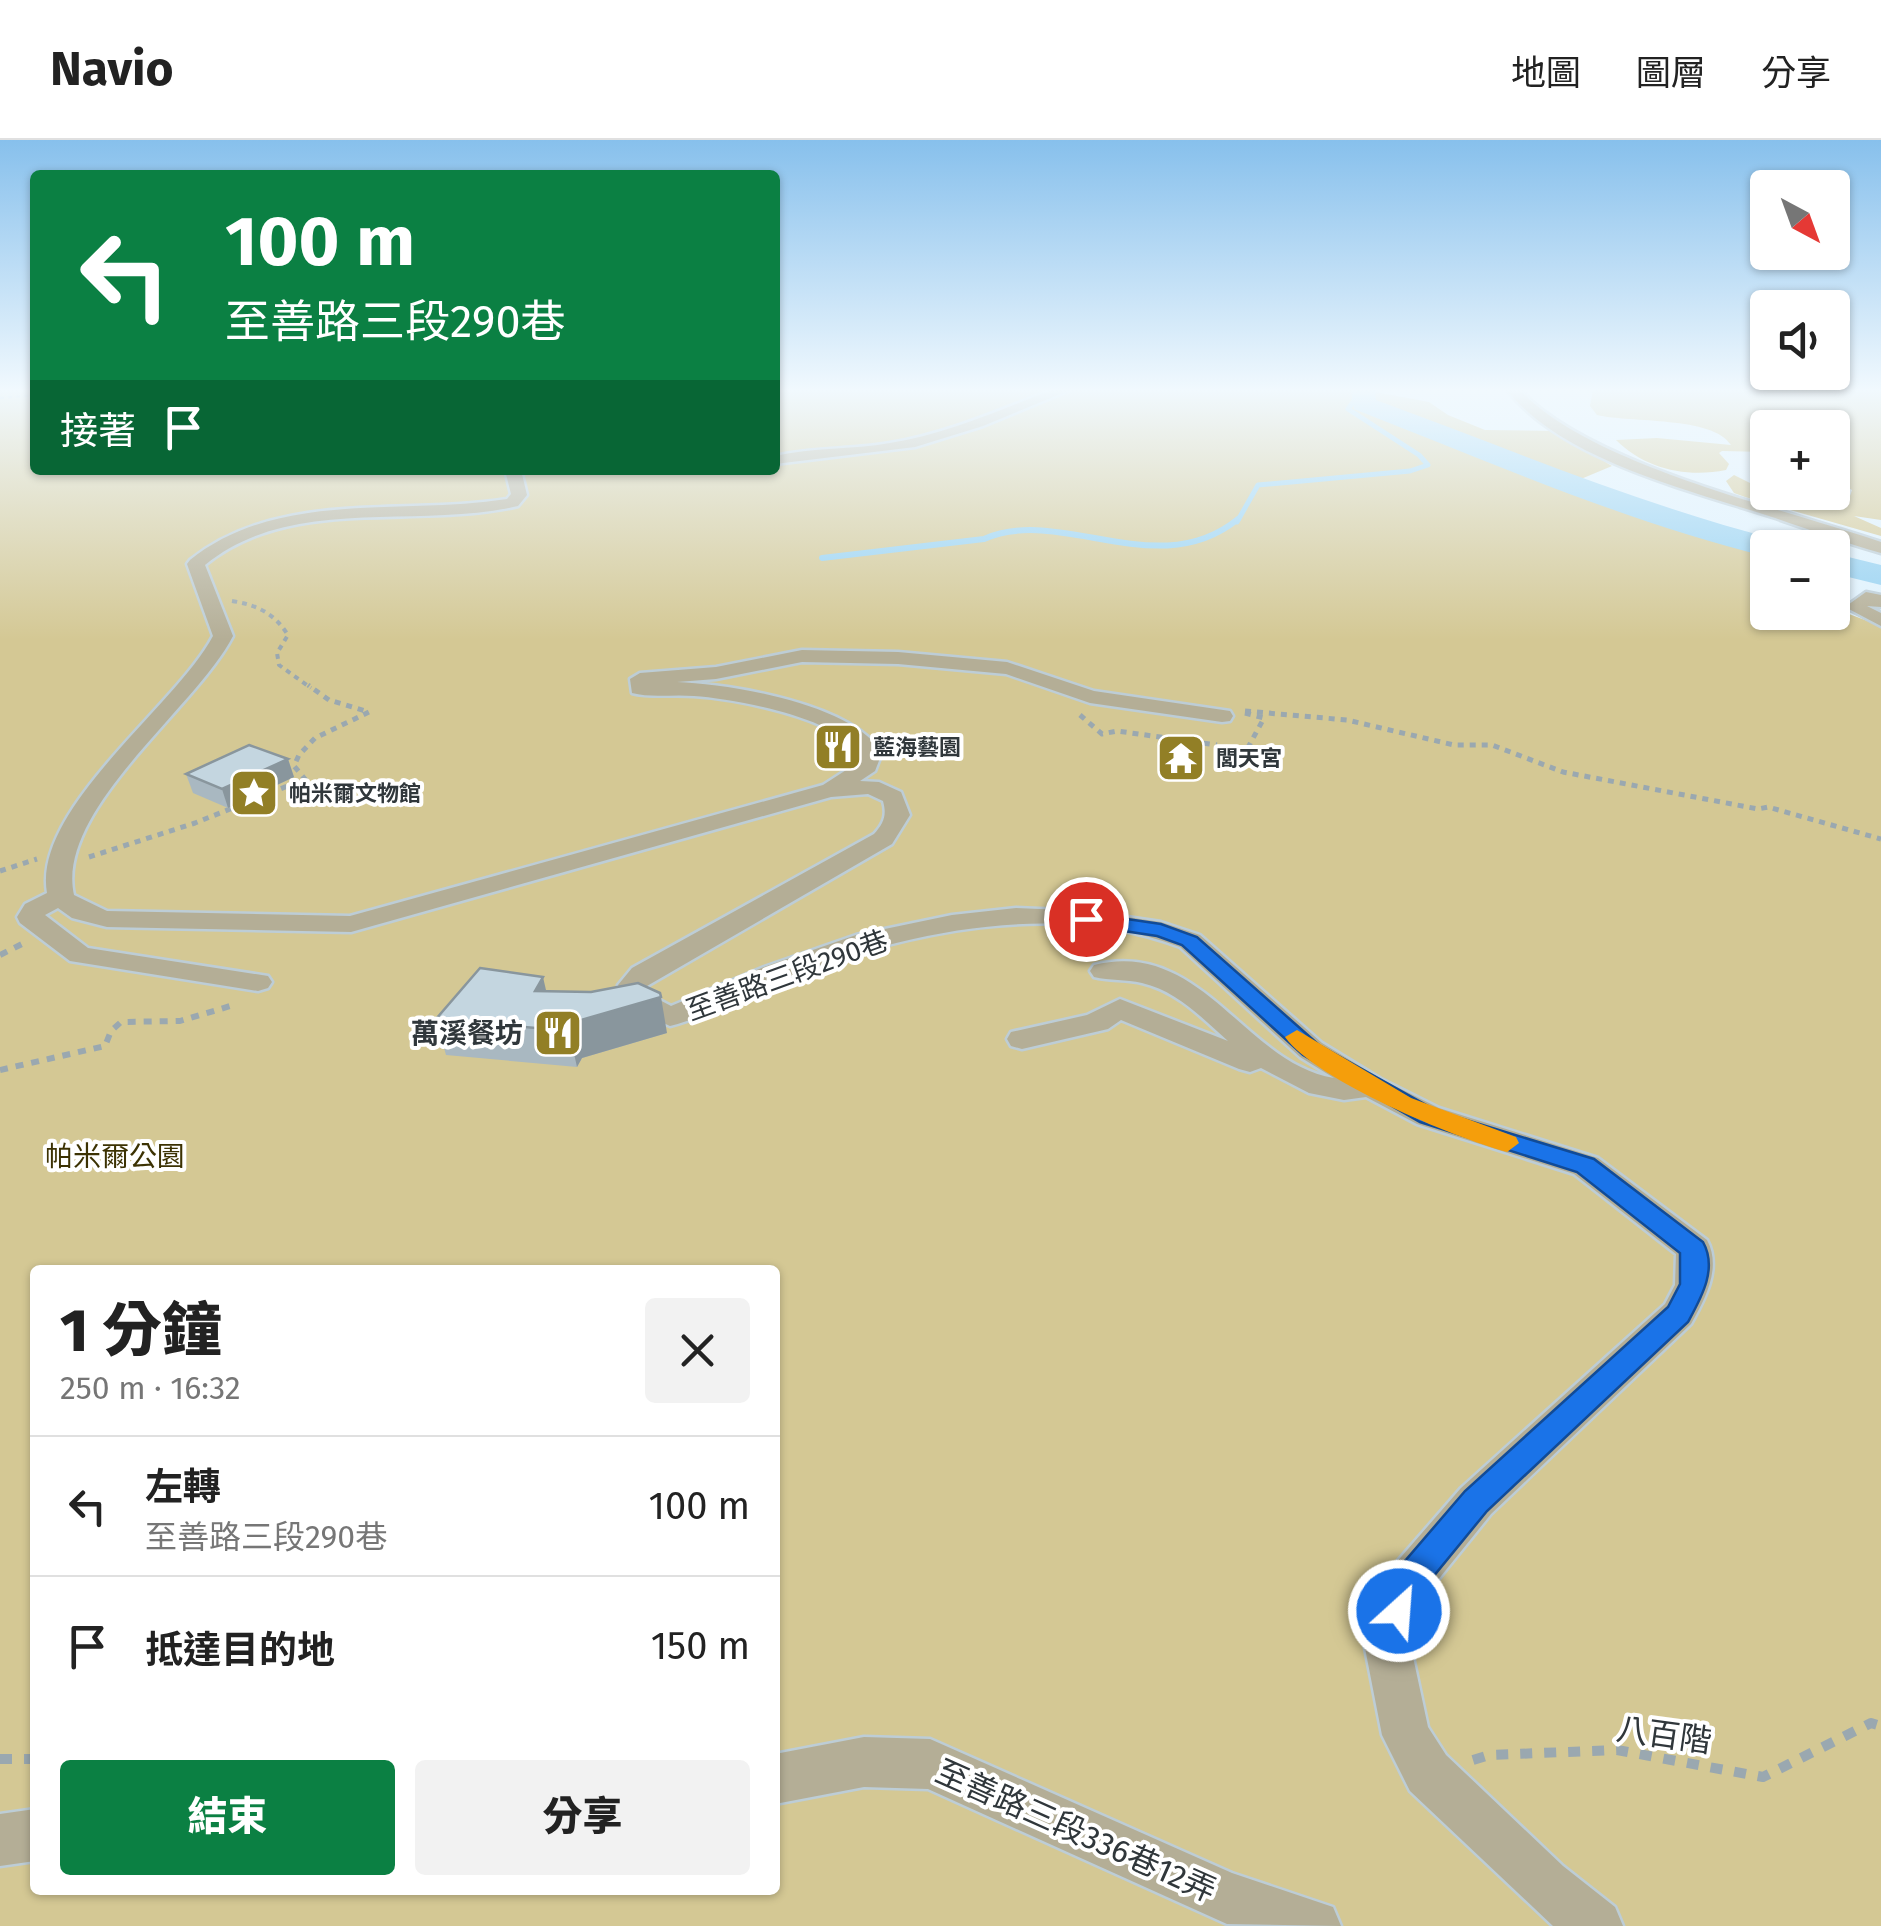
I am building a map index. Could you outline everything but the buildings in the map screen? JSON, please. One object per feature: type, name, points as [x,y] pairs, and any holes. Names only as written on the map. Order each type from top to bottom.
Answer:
[{"type":"street","points":[[1665,473],[1881,548]]},
{"type":"street","points":[[258,982],[80,955],[30,917],[34,910],[62,896],[57,877],[66,847],[117,762],[214,657],[223,636],[196,564],[220,544],[306,518],[476,510],[512,504],[519,495],[515,475]]},
{"type":"street","points":[[1881,601],[1866,598],[1854,607],[1881,620]]},
{"type":"street","points":[[830,790],[866,766],[870,754],[866,744],[840,727],[759,696],[704,689],[639,689],[640,679],[716,673],[802,656],[898,658],[1007,668],[1090,697],[1232,714]]},
{"type":"street","name":"至善路三段290巷","points":[[62,896],[82,914],[108,919],[351,924],[830,790],[871,787],[893,797],[899,810],[896,824],[882,838],[642,974],[632,985],[641,1002],[670,1017],[774,973],[866,941],[952,923],[1016,916],[1105,921],[1161,930],[1190,941],[1311,1050],[1370,1086],[1428,1116],[1586,1166],[1694,1249],[1694,1284],[1678,1314],[1476,1501],[1410,1579],[1387,1643],[1406,1735],[1428,1772],[1544,1885],[1596,1926]]},
{"type":"street","points":[[1104,971],[1143,973],[1189,993],[1262,1054],[1300,1078]]},
{"type":"street","points":[[1022,1039],[1098,1022],[1120,1008],[1184,1038],[1208,1041],[1252,1063],[1300,1078],[1348,1092],[1370,1086]]},
{"type":"street","name":"至善路三段336巷12弄","points":[[780,1778],[864,1762],[930,1764],[1227,1898],[1314,1926]]},
{"type":"street","points":[[0,1840],[30,1835]]},
{"type":"path","points":[[63,861],[99,856],[281,792],[305,780],[294,760],[315,735],[369,712],[329,700],[279,665],[277,653],[288,635],[279,618],[235,600],[212,605]]},
{"type":"path","points":[[1232,714],[1248,709],[1296,718],[1347,720],[1454,745],[1492,745],[1563,772],[1758,809],[1768,807],[1881,839]]},
{"type":"path","points":[[1244,753],[1264,718]]},
{"type":"path","points":[[1113,735],[1117,732],[1217,745]]},
{"type":"path","points":[[0,1070],[105,1046],[110,1031],[122,1022],[161,1026],[198,1020],[244,1000],[258,982]]},
{"type":"path","name":"八百階","points":[[1428,1772],[1489,1756],[1618,1750],[1763,1777],[1872,1724],[1881,1726]]},
{"type":"path","points":[[0,1759],[30,1758]]},
{"type":"green space","name":"帕米爾公園","points":[[0,473],[1594,473],[1569,484],[1750,546],[1750,630],[1850,630],[1850,614],[1881,626],[1881,1926],[0,1926]]},
{"type":"green space","points":[[1850,473],[1881,473],[1881,520],[1854,516],[1881,528],[1881,536],[1790,510],[1850,510]]},
{"type":"green space","points":[[1734,475],[1750,483],[1750,498],[1734,493],[1726,481]]},
{"type":"waterway","points":[[1237,522],[1258,485],[1385,473]]},
{"type":"waterway","points":[[1547,473],[1750,543]]},
{"type":"waterway","points":[[822,558],[984,539],[1013,531],[1176,545],[1208,537],[1238,519]]},
{"type":"waterway","points":[[1850,567],[1881,575]]},
{"type":"slow traffic","points":[[1297,1037],[1311,1050],[1402,1104],[1507,1143]]},
{"type":"place","name":"藍海藝園","points":[[838,747]]},
{"type":"place","name":"閭天宮","points":[[1181,758]]},
{"type":"place","name":"帕米爾文物館","points":[[254,793]]},
{"type":"place","name":"萬溪餐坊","points":[[558,1033]]},
{"type":"route","points":[[1086,919],[1161,930],[1190,941],[1311,1050],[1428,1116],[1586,1166],[1694,1249],[1694,1284],[1678,1314],[1476,1501],[1410,1579],[1399,1611]]}]
